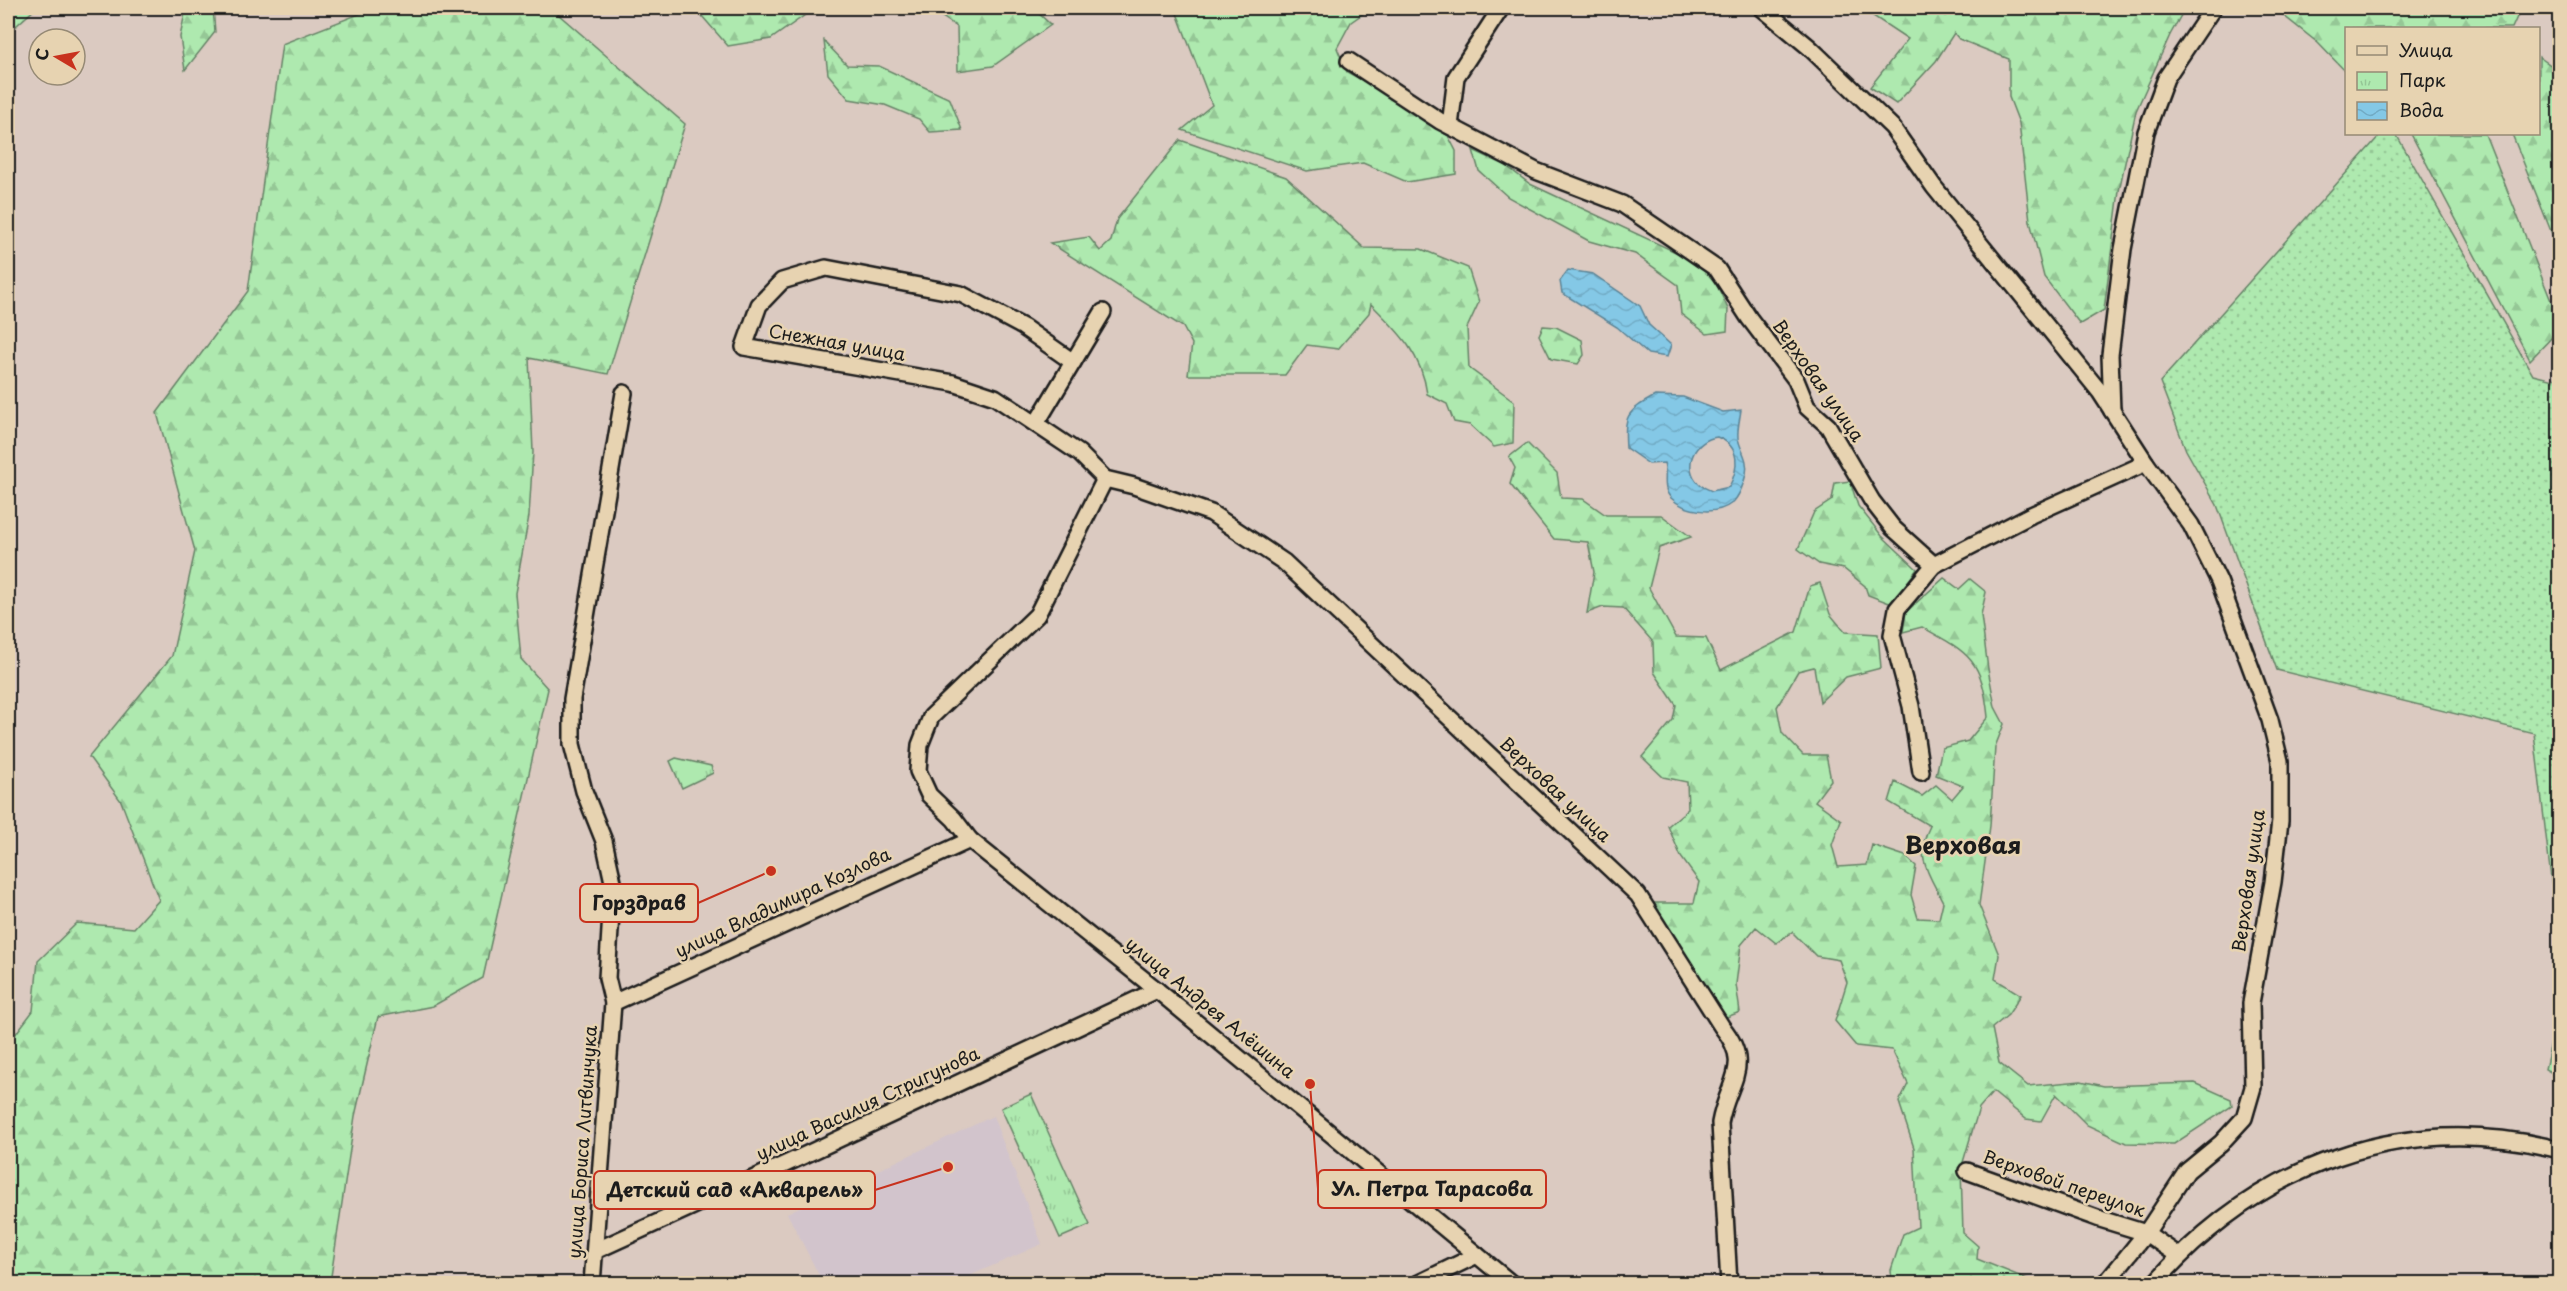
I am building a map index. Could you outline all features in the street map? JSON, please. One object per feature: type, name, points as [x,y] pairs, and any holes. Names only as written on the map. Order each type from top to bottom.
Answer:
[{"type":"street","points":[[1450,126],[1456,77],[1501,8]]},
{"type":"street","name":"Верховая улица","points":[[1762,8],[1809,47],[1892,127],[1934,187],[2067,349],[2191,525],[2219,581],[2260,690],[2280,761],[2280,821],[2273,882],[2251,1003],[2253,1087],[2244,1118],[2221,1143],[2187,1171],[2146,1233],[2105,1284]]},
{"type":"street","points":[[2112,411],[2110,355],[2117,296],[2123,249],[2146,132],[2166,78],[2213,8]]},
{"type":"street","name":"Верховая улица","points":[[1349,61],[1450,126],[1536,171],[1622,204],[1717,268],[1749,318],[1796,380],[1808,407],[1828,426],[1872,501],[1893,528],[1934,565]]},
{"type":"street","name":"Снежная улица","points":[[1073,362],[1023,327],[961,294],[826,268],[782,281],[759,305],[750,324],[744,347],[953,383],[995,397],[1079,453],[1105,478]]},
{"type":"street","points":[[1036,424],[1103,312]]},
{"type":"street","name":"улица Бориса Литвинчука","points":[[592,1284],[613,1003],[607,978],[613,882],[604,841],[584,791],[572,744],[572,699],[624,393]]},
{"type":"street","points":[[1921,772],[1911,706],[1892,634],[1897,609],[1934,565],[2031,514],[2146,463]]},
{"type":"street","name":"Верховая улица","points":[[1105,478],[1212,513],[1284,562],[1638,895],[1732,1040],[1739,1061],[1736,1076],[1724,1103],[1720,1123],[1729,1284]]},
{"type":"street","name":"улица Андрея Алёшина","points":[[1105,478],[1037,615],[931,717],[920,745],[918,771],[929,795],[954,819],[970,840],[1157,990],[1512,1284]]},
{"type":"street","name":"улица Владимира Козлова","points":[[613,1003],[970,840]]},
{"type":"street","name":"улица Василия Стригунова","points":[[595,1251],[1157,990]]},
{"type":"street","points":[[2154,1284],[2179,1256],[2250,1197],[2338,1155],[2386,1143],[2431,1137],[2476,1137],[2537,1144],[2559,1150]]},
{"type":"street","name":"Верховой переулок","points":[[1967,1170],[2097,1218],[2146,1233],[2179,1256]]},
{"type":"street","points":[[1417,1284],[1477,1255]]},
{"type":"shaded area","points":[[993,1116],[1042,1244],[953,1283],[823,1283],[787,1213]]},
{"type":"green space","points":[[8,8],[36,8],[8,33]]},
{"type":"green space","points":[[186,8],[213,8],[215,32],[185,70],[180,37]]},
{"type":"green space","points":[[365,8],[551,8],[685,124],[608,374],[529,358],[533,452],[529,516],[515,593],[521,659],[548,689],[483,978],[433,1006],[378,1017],[355,1116],[330,1283],[8,1283],[8,1044],[33,1011],[38,961],[77,923],[134,928],[159,900],[121,801],[89,757],[172,656],[195,551],[157,413],[248,291],[282,44],[362,13]]},
{"type":"green space","points":[[695,8],[815,8],[771,39],[728,46]]},
{"type":"green space","points":[[929,8],[1033,8],[1051,25],[993,66],[958,71],[957,27]]},
{"type":"green space","points":[[1175,8],[1371,8],[1351,22],[1337,48],[1347,72],[1442,124],[1456,151],[1456,174],[1407,182],[1363,163],[1307,171],[1182,130],[1212,105]]},
{"type":"green space","points":[[1861,8],[1931,8],[1946,16],[1964,8],[2185,8],[2170,35],[2136,111],[2119,191],[2104,310],[2080,324],[2044,277],[2030,221],[2019,123],[2009,97],[2009,59],[1959,39],[1954,33],[1936,61],[1896,104],[1870,87],[1908,39]]},
{"type":"green space","points":[[2274,8],[2521,8],[2512,27],[2345,27],[2345,71],[2318,43]]},
{"type":"green space","points":[[824,41],[847,65],[879,66],[950,99],[962,130],[930,132],[919,119],[885,105],[849,99],[828,74]]},
{"type":"green space","points":[[2540,58],[2559,71],[2559,251],[2512,135],[2540,135]]},
{"type":"green space","points":[[2380,135],[2397,135],[2533,375],[2553,380],[2559,372],[2559,947],[2534,733],[2277,670],[2217,505],[2186,450],[2160,382]]},
{"type":"green space","points":[[2412,135],[2485,135],[2559,321],[2559,330],[2530,360]]},
{"type":"green space","points":[[1180,140],[1286,177],[1364,248],[1421,249],[1468,268],[1479,302],[1467,328],[1469,368],[1514,401],[1513,443],[1494,447],[1470,425],[1454,422],[1447,404],[1427,394],[1420,367],[1407,344],[1371,304],[1369,313],[1338,349],[1307,345],[1285,375],[1188,375],[1192,344],[1183,327],[1050,243],[1089,237],[1100,251],[1111,241],[1117,219]]},
{"type":"green space","points":[[1473,150],[1505,165],[1530,184],[1695,261],[1716,283],[1728,309],[1727,331],[1707,334],[1681,314],[1678,285],[1635,254],[1589,241],[1508,197],[1479,171]]},
{"type":"green space","points":[[1543,326],[1556,327],[1582,340],[1584,355],[1578,364],[1551,359],[1539,335]]},
{"type":"green space","points":[[1527,443],[1557,473],[1561,498],[1583,499],[1606,515],[1661,515],[1691,537],[1659,548],[1649,588],[1676,637],[1706,638],[1721,670],[1796,632],[1810,586],[1820,583],[1830,614],[1845,632],[1878,634],[1881,668],[1846,677],[1820,702],[1814,667],[1798,671],[1777,707],[1782,733],[1803,755],[1826,755],[1831,780],[1815,801],[1841,820],[1832,845],[1838,867],[1867,865],[1872,845],[1905,856],[1916,866],[1911,895],[1918,918],[1939,919],[1943,902],[1923,856],[1925,837],[1930,826],[1889,802],[1895,782],[1922,796],[1936,785],[1952,799],[1963,786],[1936,775],[1942,748],[1968,741],[1988,717],[1982,683],[1971,661],[1952,644],[1922,627],[1903,632],[1906,612],[1944,578],[1959,589],[1970,579],[1986,592],[1981,615],[1988,669],[1995,707],[2004,724],[1995,747],[1990,826],[1979,905],[1999,955],[1995,979],[2021,995],[2008,1015],[1992,1028],[1999,1063],[2028,1086],[2081,1081],[2104,1086],[2195,1083],[2231,1099],[2232,1106],[2174,1144],[2126,1143],[2087,1125],[2056,1094],[2041,1121],[2026,1119],[1993,1092],[1979,1108],[1961,1169],[1963,1233],[1978,1246],[1977,1259],[2037,1283],[1892,1283],[1891,1270],[1903,1234],[1918,1227],[1914,1148],[1899,1102],[1908,1084],[1892,1050],[1856,1046],[1835,1021],[1847,982],[1839,960],[1816,956],[1792,932],[1776,943],[1756,927],[1741,945],[1736,984],[1740,1012],[1724,1018],[1650,903],[1694,903],[1699,882],[1681,857],[1668,826],[1688,809],[1687,782],[1663,777],[1642,757],[1673,720],[1676,705],[1654,672],[1653,642],[1623,608],[1603,607],[1587,613],[1594,572],[1588,542],[1554,539],[1510,484],[1515,468],[1509,457]]},
{"type":"green space","points":[[1850,481],[1858,506],[1882,536],[1917,569],[1892,604],[1868,595],[1865,586],[1844,569],[1819,564],[1798,549],[1814,512],[1832,500],[1835,483]]},
{"type":"green space","points":[[676,758],[711,766],[713,773],[682,788],[670,761]]},
{"type":"green space","points":[[2559,1008],[2559,1077],[2545,1069]]},
{"type":"green space","points":[[1031,1094],[1090,1225],[1060,1238],[1001,1108]]},
{"type":"water","points":[[1568,270],[1593,274],[1640,306],[1649,325],[1671,345],[1667,357],[1648,354],[1617,327],[1562,293],[1560,281]]},
{"type":"water","points":[[1655,396],[1683,397],[1723,412],[1741,410],[1738,438],[1747,469],[1741,489],[1732,503],[1718,510],[1709,511],[1684,507],[1671,498],[1666,490],[1664,463],[1649,464],[1626,448],[1626,428],[1629,416],[1638,406]],"holes":[[[1717,437],[1725,441],[1736,458],[1735,472],[1729,487],[1712,491],[1700,485],[1694,477],[1691,462],[1697,448],[1702,443]]]},
{"type":"place","name":"Горздрав","points":[[771,871]]},
{"type":"place","name":"Ул. Петра Тарасова","points":[[1310,1084]]},
{"type":"place","name":"Детский сад «Акварель»","points":[[948,1167]]},
{"type":"district","name":"Верховая","points":[[1963,846]]}]
